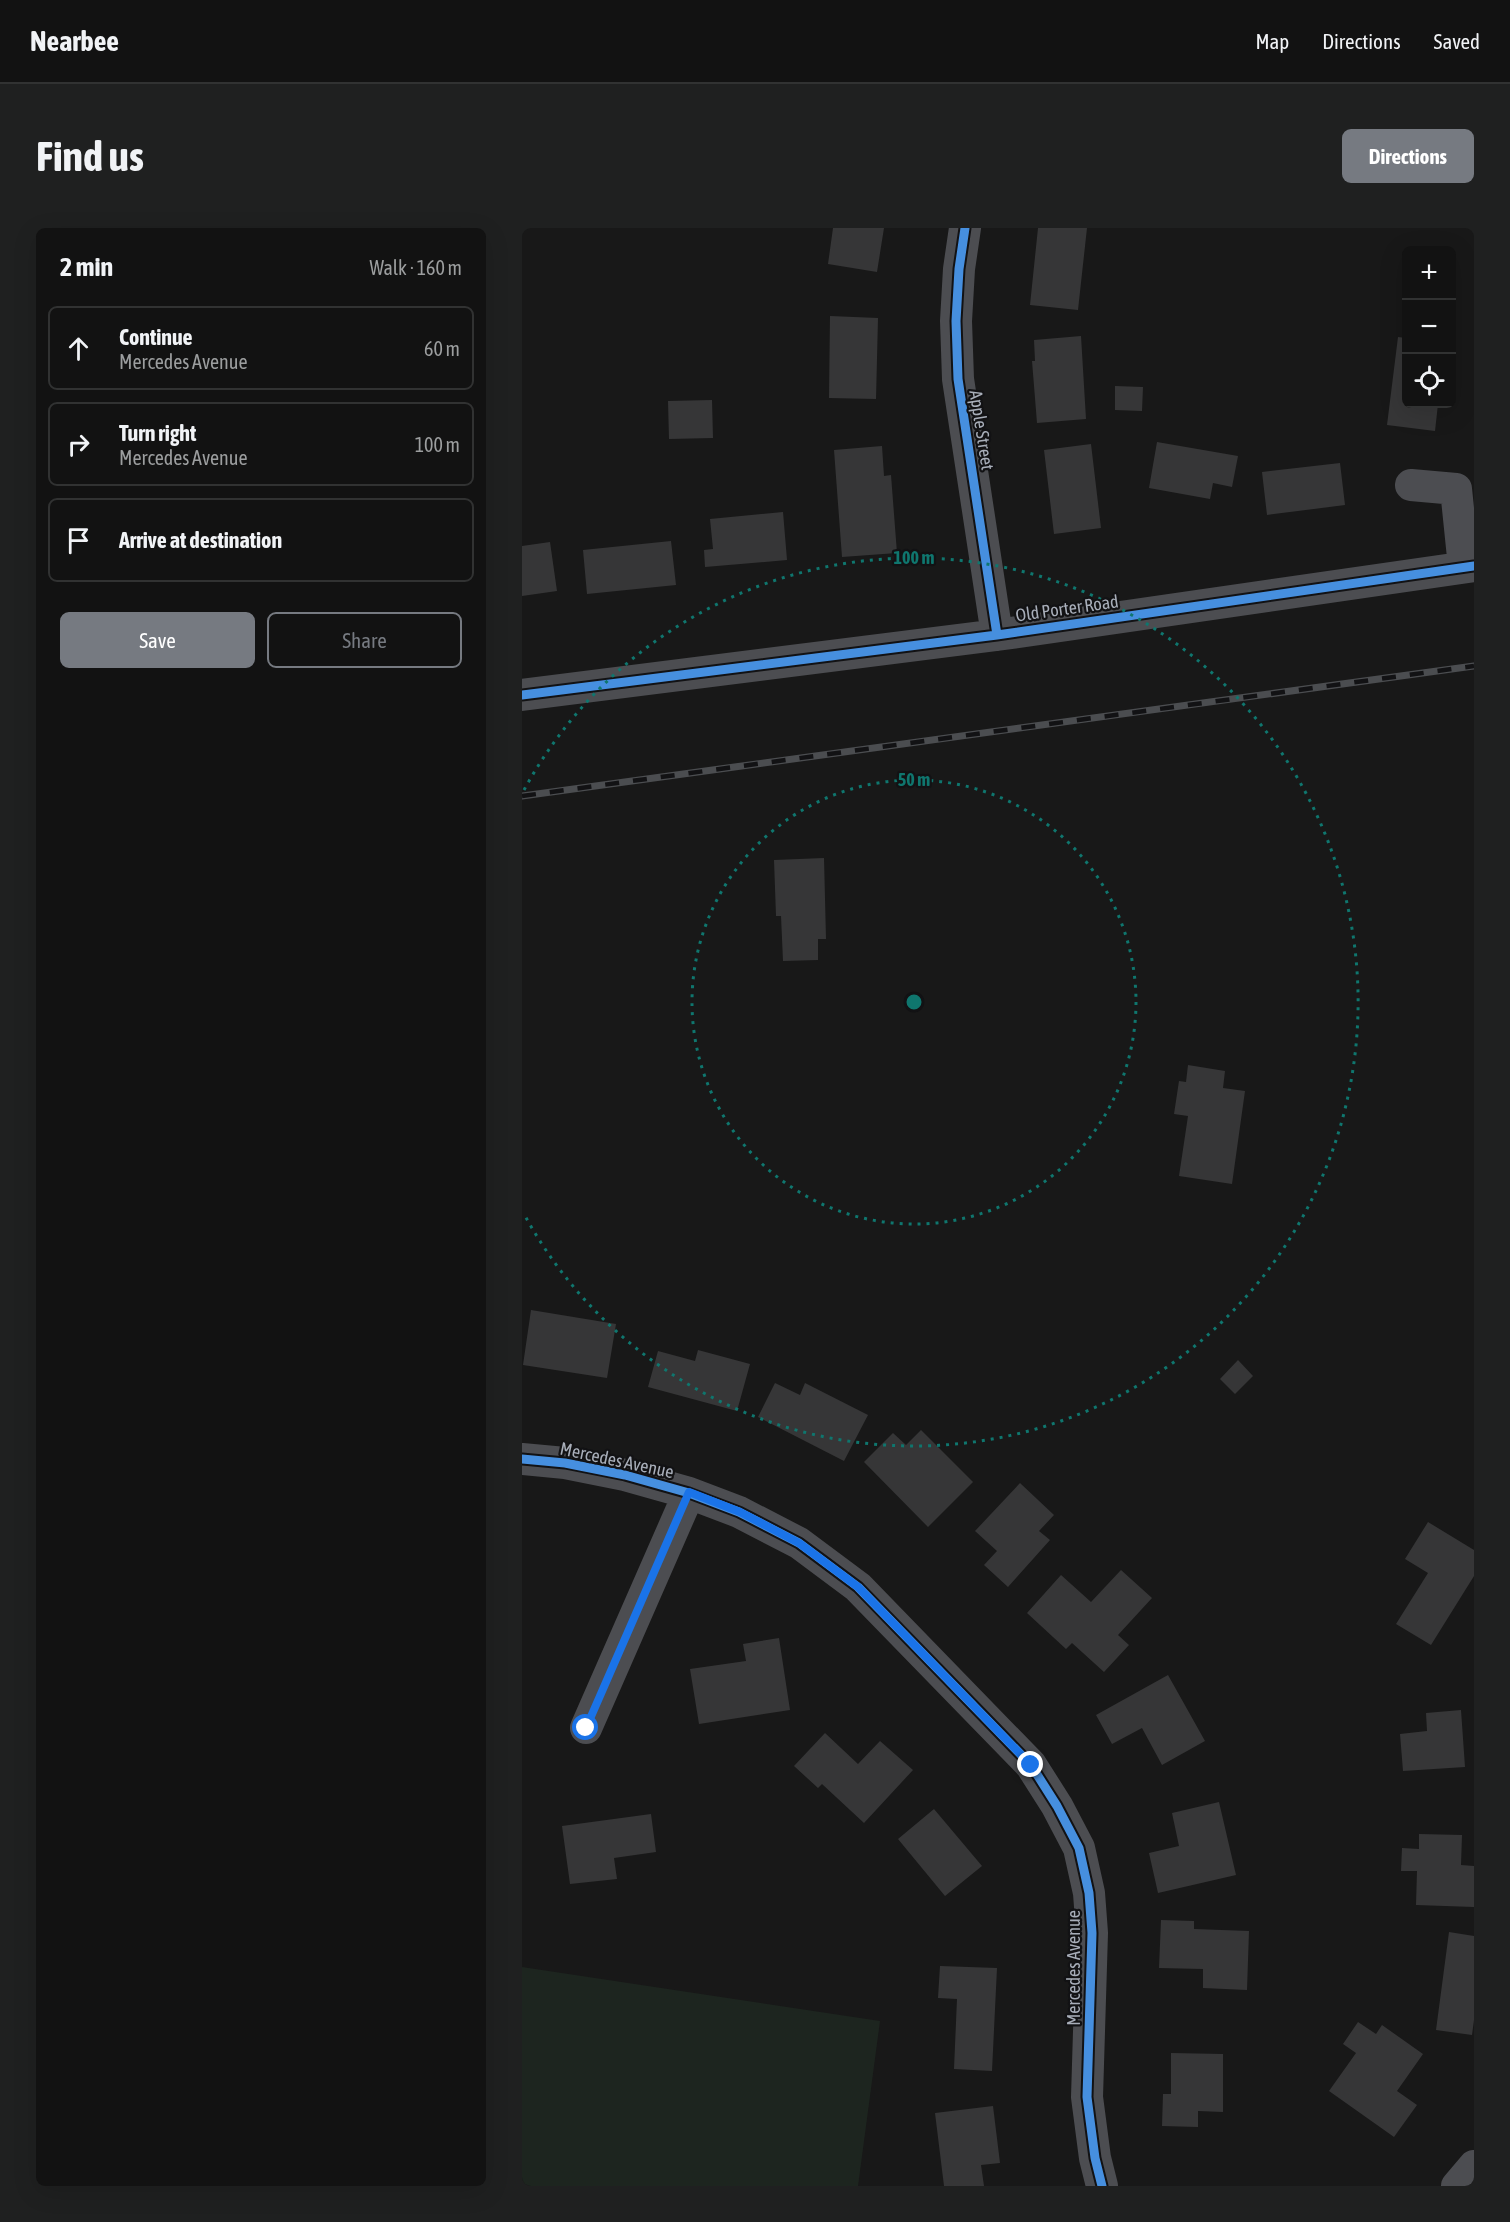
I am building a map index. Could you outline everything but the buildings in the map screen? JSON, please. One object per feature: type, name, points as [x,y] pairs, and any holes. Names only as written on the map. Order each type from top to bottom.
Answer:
[{"type":"street","name":"Apple Street","points":[[965,228],[959,269],[956,321],[958,379],[997,635]]},
{"type":"street","points":[[1411,485],[1465,489],[1469,567]]},
{"type":"street","name":"Old Porter Road","points":[[522,695],[997,635],[1469,567]]},
{"type":"street","name":"Mercedes Avenue","points":[[522,1459],[565,1463],[689,1492],[740,1512],[799,1543],[858,1587],[1031,1765],[1057,1806],[1079,1848],[1089,1893],[1092,1934],[1087,2097],[1095,2158],[1102,2186]]},
{"type":"street","name":"Mercedes Avenue","points":[[586,1728],[689,1492]]},
{"type":"street","points":[[1457,2186],[1474,2166]]},
{"type":"shaded area","points":[[522,1967],[880,2021],[858,2186],[522,2186]]},
{"type":"railway","points":[[522,796],[1474,666]]},
{"type":"cycle path","points":[[965,228],[959,269],[956,321],[958,379],[997,635]]},
{"type":"cycle path","points":[[522,695],[997,635],[1474,566]]},
{"type":"cycle path","points":[[522,1459],[565,1463],[625,1475],[689,1493],[739,1512],[799,1543],[858,1587],[1031,1765],[1057,1806],[1079,1848],[1089,1893],[1092,1933],[1087,2097],[1095,2158],[1102,2186]]},
{"type":"route","points":[[586,1728],[689,1492],[740,1512],[799,1543],[858,1587],[1031,1765]]}]
